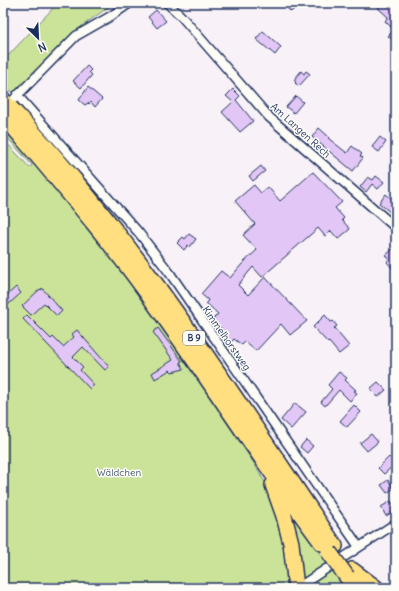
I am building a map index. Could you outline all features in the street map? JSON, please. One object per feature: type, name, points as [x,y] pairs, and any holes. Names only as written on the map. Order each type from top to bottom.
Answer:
[{"type":"highway","name":"B 9","points":[[11,98],[109,224],[191,334],[332,549]]},
{"type":"highway","name":"B 9","points":[[3,117],[14,127],[72,196],[129,268],[162,313],[267,467],[289,531],[296,583]]},
{"type":"highway","points":[[267,467],[332,549],[352,578],[368,588]]},
{"type":"highway","points":[[352,578],[376,588]]},
{"type":"street","points":[[11,98],[76,36],[130,3]]},
{"type":"street","name":"Am Langen Rech","points":[[167,3],[181,16],[269,117],[396,228]]},
{"type":"street","name":"Kimmelhorstweg","points":[[11,98],[139,233],[169,272],[359,547]]},
{"type":"street","points":[[296,583],[359,547],[396,522]]},
{"type":"green space","points":[[58,3],[114,3],[82,26],[56,51],[17,95],[3,85],[3,61]]},
{"type":"green space","name":"Wäldchen","points":[[3,123],[76,207],[180,351],[255,465],[270,491],[283,522],[291,588],[3,588],[3,139],[30,168],[32,165],[3,133]]},
{"type":"green space","points":[[283,499],[328,564],[300,582]]},
{"type":"green space","points":[[332,569],[348,588],[304,588]]},
{"type":"building","points":[[282,3],[300,3],[291,12]]},
{"type":"building","points":[[382,3],[390,3],[396,8],[396,37],[393,40],[388,36],[394,30],[385,21],[388,17],[378,8]]},
{"type":"building","points":[[156,10],[166,21],[157,28],[148,17]]},
{"type":"building","points":[[263,31],[281,47],[275,55],[256,39]]},
{"type":"building","points":[[87,66],[91,70],[89,72],[92,75],[81,88],[73,81]]},
{"type":"building","points":[[301,71],[304,74],[306,71],[310,74],[299,86],[294,80]]},
{"type":"building","points":[[88,87],[102,99],[95,107],[91,102],[85,105],[79,100]]},
{"type":"building","points":[[233,89],[240,96],[236,100],[253,121],[240,132],[222,112],[233,102],[226,96]]},
{"type":"building","points":[[296,96],[303,102],[294,113],[286,107]]},
{"type":"building","points":[[319,128],[329,137],[328,138],[347,153],[352,146],[362,154],[360,156],[363,158],[353,171],[312,137]]},
{"type":"building","points":[[380,137],[386,142],[379,152],[372,147]]},
{"type":"building","points":[[261,166],[265,171],[253,181],[249,176]]},
{"type":"building","points":[[313,172],[342,202],[335,208],[344,218],[342,220],[350,229],[338,239],[331,231],[325,236],[318,228],[262,277],[253,267],[238,285],[248,295],[265,277],[307,321],[290,335],[281,324],[256,351],[245,342],[242,345],[234,339],[228,345],[218,333],[222,329],[212,320],[218,314],[206,303],[208,300],[201,294],[221,271],[230,278],[257,250],[243,235],[255,224],[235,201],[254,185],[261,193],[268,187],[280,201]]},
{"type":"building","points":[[376,176],[384,182],[378,189],[372,184],[366,192],[360,187],[368,177],[373,180]]},
{"type":"building","points":[[386,194],[396,203],[390,212],[379,203]]},
{"type":"building","points":[[189,234],[196,239],[190,247],[188,245],[184,250],[177,243],[183,237],[185,239]]},
{"type":"building","points":[[393,249],[396,252],[396,267],[393,269],[387,262],[389,259],[386,255]]},
{"type":"building","points":[[16,287],[21,293],[9,304],[4,298]]},
{"type":"building","points":[[42,288],[62,311],[57,316],[44,303],[31,315],[22,306]]},
{"type":"building","points":[[27,315],[51,339],[53,337],[63,347],[74,337],[72,334],[77,330],[109,367],[105,370],[83,347],[73,357],[83,367],[80,370],[94,385],[90,389],[23,319]]},
{"type":"building","points":[[325,315],[337,326],[334,328],[349,346],[339,354],[313,327]]},
{"type":"building","points":[[158,328],[182,361],[180,362],[184,369],[172,372],[170,370],[155,379],[152,373],[173,360],[153,332]]},
{"type":"building","points":[[339,372],[347,378],[345,380],[356,390],[354,391],[357,393],[350,401],[339,390],[325,406],[321,402],[332,389],[328,385]]},
{"type":"building","points":[[378,382],[386,390],[378,397],[371,390],[371,388]]},
{"type":"building","points":[[295,403],[306,412],[291,429],[281,420]]},
{"type":"building","points":[[354,405],[361,412],[347,427],[340,421]]},
{"type":"building","points":[[371,434],[378,442],[367,451],[360,443]]},
{"type":"building","points":[[306,440],[313,446],[307,453],[300,447]]},
{"type":"building","points":[[389,457],[393,461],[392,462],[394,465],[384,474],[378,468]]},
{"type":"building","points":[[388,480],[394,488],[387,493],[381,485]]},
{"type":"building","points":[[391,501],[396,510],[386,516],[381,507]]}]
